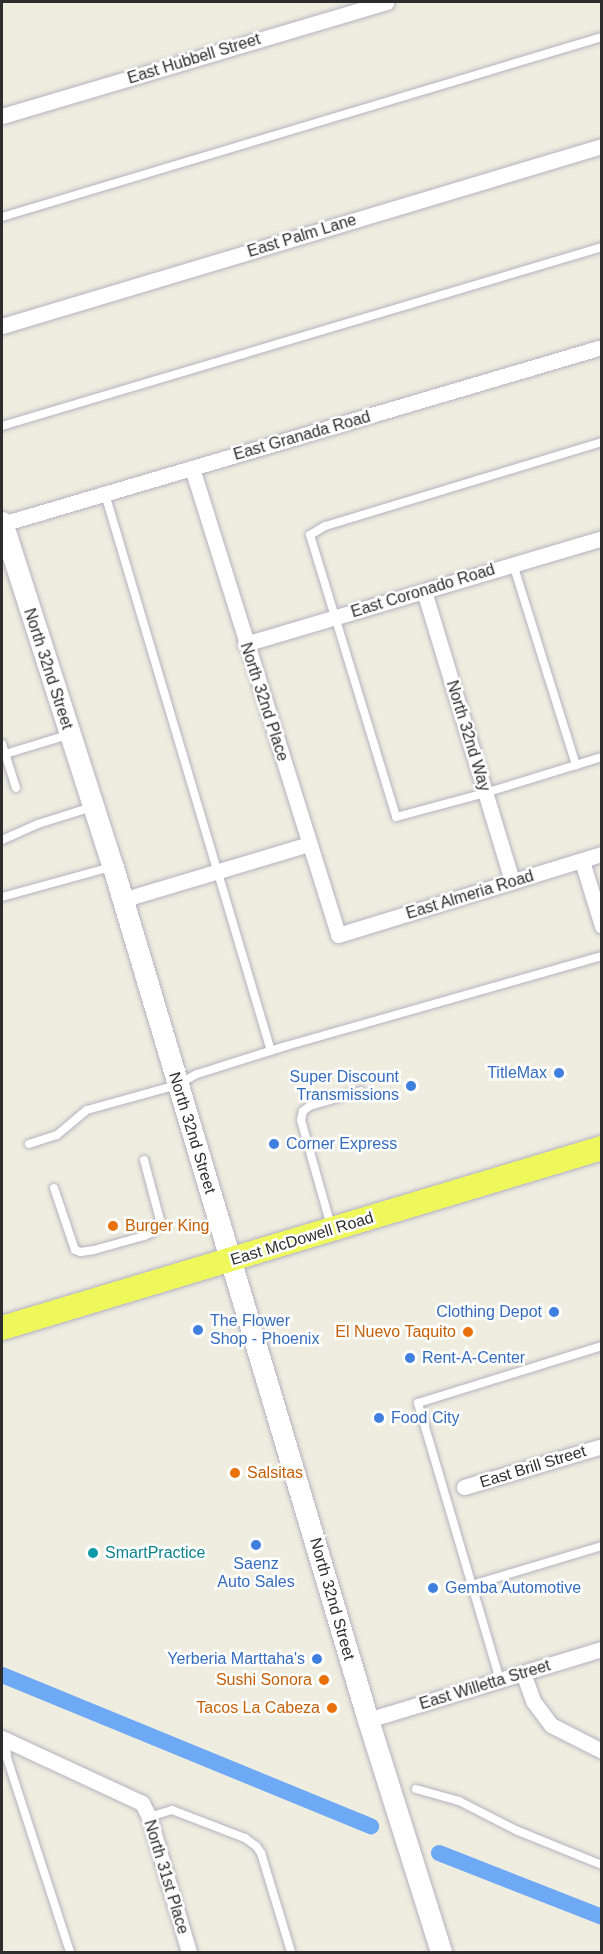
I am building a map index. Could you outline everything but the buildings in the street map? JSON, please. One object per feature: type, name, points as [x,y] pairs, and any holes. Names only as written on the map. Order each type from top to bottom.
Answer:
[{"type":"main road","name":"North 32nd Street","points":[[2,523],[113,867],[368,1720],[441,1953]]},
{"type":"main road","name":"East McDowell Road","points":[[2,1328],[602,1148]]},
{"type":"street","name":"East Hubbell Street","points":[[2,116],[386,2]]},
{"type":"street","name":"East Palm Lane","points":[[2,326],[602,146]]},
{"type":"street","name":"East Granada Road","points":[[2,523],[602,347]]},
{"type":"street","name":"North 32nd Place","points":[[192,468],[245,644],[338,935]]},
{"type":"street","name":"East Coronado Road","points":[[245,644],[601,540]]},
{"type":"street","name":"North 32nd Way","points":[[424,591],[512,881]]},
{"type":"street","points":[[122,900],[309,844]]},
{"type":"street","name":"East Almeria Road","points":[[338,935],[602,855]]},
{"type":"street","points":[[582,861],[602,926]]},
{"type":"street","name":"East Brill Street","points":[[464,1487],[602,1446]]},
{"type":"street","name":"East Willetta Street","points":[[368,1720],[602,1649]]},
{"type":"street","points":[[523,1673],[533,1701],[551,1725],[601,1750]]},
{"type":"street","name":"North 31st Place","points":[[4,1739],[142,1803],[189,1953]]},
{"type":"lane","points":[[2,217],[602,37]]},
{"type":"lane","points":[[2,426],[602,247]]},
{"type":"lane","points":[[602,442],[324,525],[310,535],[396,817],[485,793],[602,757]]},
{"type":"lane","points":[[105,494],[271,1051]]},
{"type":"lane","points":[[513,564],[576,765]]},
{"type":"lane","points":[[3,754],[69,735]]},
{"type":"lane","points":[[2,744],[3,754],[16,788]]},
{"type":"lane","points":[[2,840],[38,824],[93,807]]},
{"type":"lane","points":[[2,897],[113,867]]},
{"type":"lane","points":[[29,1144],[57,1136],[87,1110],[177,1085],[198,1074],[271,1051],[602,956]]},
{"type":"lane","points":[[332,1230],[301,1120],[303,1111],[310,1106],[361,1091]]},
{"type":"lane","points":[[54,1188],[75,1250],[81,1252],[94,1250],[144,1236],[153,1232],[160,1220],[144,1161]]},
{"type":"lane","points":[[500,1680],[418,1404],[602,1346]]},
{"type":"lane","points":[[472,1586],[602,1546]]},
{"type":"lane","points":[[4,1739],[7,1758],[70,1953]]},
{"type":"lane","points":[[416,1789],[459,1801],[518,1831],[602,1865]]},
{"type":"lane","points":[[148,1817],[172,1810],[245,1838],[256,1846],[261,1853],[291,1953]]},
{"type":"waterway","points":[[2,1675],[371,1826]]},
{"type":"waterway","points":[[439,1853],[602,1917]]},
{"type":"place","name":"TitleMax","points":[[559,1073]]},
{"type":"place","name":"Super Discount Transmissions","points":[[411,1086]]},
{"type":"place","name":"Corner Express","points":[[274,1144]]},
{"type":"place","name":"Burger King","points":[[113,1226]]},
{"type":"place","name":"Clothing Depot","points":[[554,1312]]},
{"type":"place","name":"The Flower Shop - Phoenix","points":[[198,1330]]},
{"type":"place","name":"El Nuevo Taquito","points":[[468,1332]]},
{"type":"place","name":"Rent-A-Center","points":[[410,1358]]},
{"type":"place","name":"Food City","points":[[379,1418]]},
{"type":"place","name":"Salsitas","points":[[235,1473]]},
{"type":"place","name":"Saenz Auto Sales","points":[[256,1545]]},
{"type":"place","name":"SmartPractice","points":[[93,1553]]},
{"type":"place","name":"Gemba Automotive","points":[[433,1588]]},
{"type":"place","name":"Yerberia Marttaha's","points":[[317,1659]]},
{"type":"place","name":"Sushi Sonora","points":[[324,1680]]},
{"type":"place","name":"Tacos La Cabeza","points":[[332,1708]]}]
